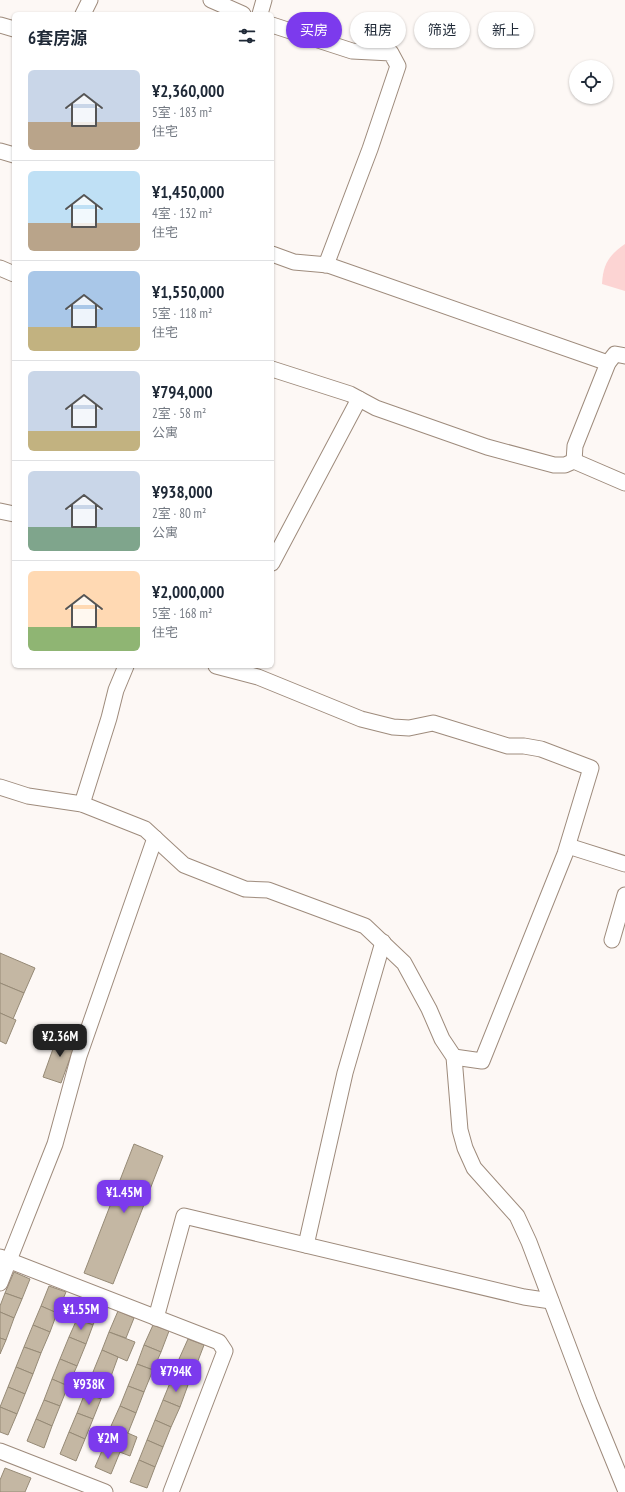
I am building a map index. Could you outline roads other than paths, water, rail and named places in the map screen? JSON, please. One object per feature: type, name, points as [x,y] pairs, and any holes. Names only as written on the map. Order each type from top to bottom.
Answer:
[{"type":"street","points":[[85,12],[90,0]]},
{"type":"street","points":[[212,0],[239,12]]},
{"type":"street","points":[[261,12],[264,0]]},
{"type":"street","points":[[0,25],[12,28]]},
{"type":"street","points":[[274,26],[352,51],[391,52],[398,66],[370,149],[326,265]]},
{"type":"street","points":[[0,151],[12,154]]},
{"type":"street","points":[[274,255],[294,262],[326,265],[608,363]]},
{"type":"street","points":[[0,268],[12,273]]},
{"type":"street","points":[[574,461],[575,446],[608,363],[616,354],[625,356]]},
{"type":"street","points":[[274,370],[350,394],[376,408],[487,447],[554,464],[565,465],[574,461],[625,483]]},
{"type":"street","points":[[274,559],[359,398]]},
{"type":"street","points":[[0,510],[12,513]]},
{"type":"street","points":[[82,804],[109,718],[116,690],[125,668]]},
{"type":"street","points":[[223,668],[258,677],[361,719],[393,727],[409,728],[433,723],[508,746],[524,746],[541,749],[591,768],[568,846],[497,1028],[482,1061],[454,1057]]},
{"type":"street","points":[[0,787],[28,796],[82,804],[145,830],[156,838],[184,865],[246,889],[268,890],[365,926],[404,963],[429,1009],[442,1039],[454,1057],[460,1130],[474,1168],[517,1216],[529,1242],[625,1489]]},
{"type":"street","points":[[0,1283],[4,1259],[55,1144],[79,1056],[156,838]]},
{"type":"street","points":[[568,846],[625,864]]},
{"type":"street","points":[[612,940],[625,895]]},
{"type":"street","points":[[306,1245],[345,1073],[383,942]]},
{"type":"street","points":[[156,1318],[184,1216],[524,1297],[551,1301]]},
{"type":"street","points":[[4,1259],[219,1342],[225,1351],[171,1492]]},
{"type":"street","points":[[0,1451],[105,1492]]}]
